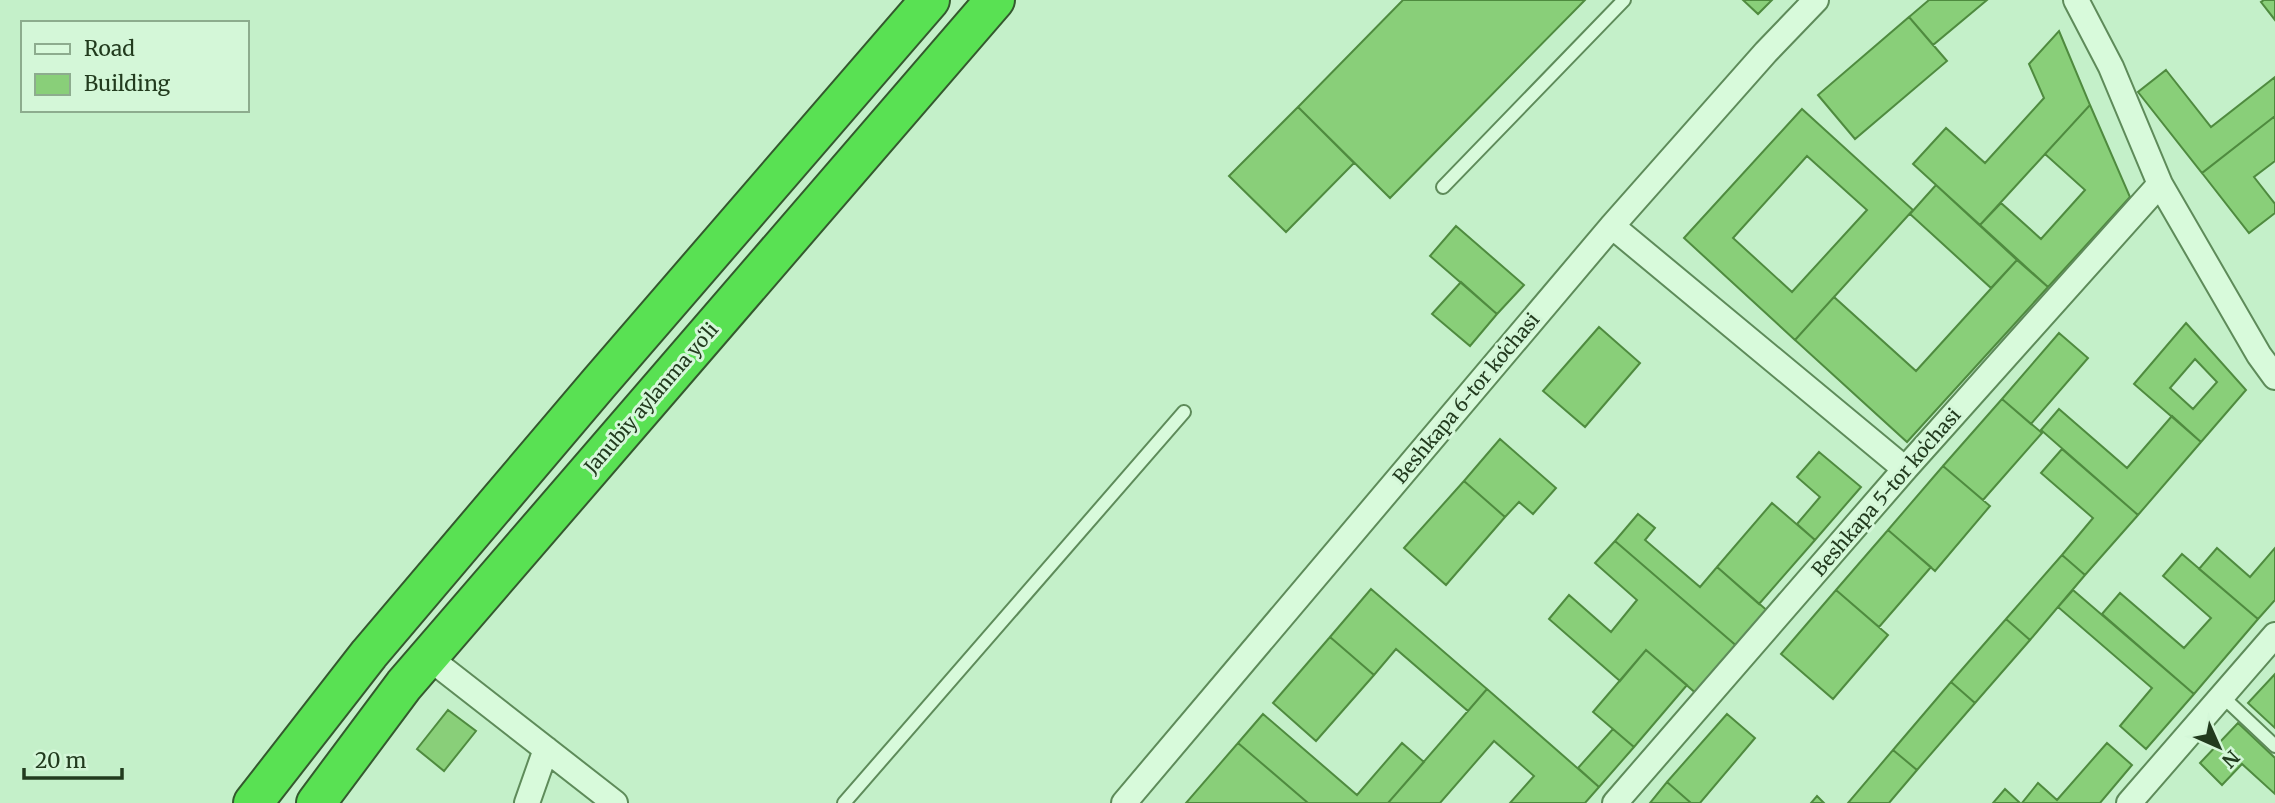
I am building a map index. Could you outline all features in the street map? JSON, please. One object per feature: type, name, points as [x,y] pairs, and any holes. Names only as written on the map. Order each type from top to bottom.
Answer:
[{"type":"highway","points":[[253,803],[369,654],[930,0]]},
{"type":"highway","name":"Janubiy aylanma yoʻli","points":[[316,803],[404,685],[995,0]]},
{"type":"street","name":"Beshkapa 6-tor koʻchasi","points":[[1124,803],[1612,226],[1766,51],[1815,0]]},
{"type":"street","points":[[2076,0],[2111,67],[2160,184],[2259,355],[2275,377]]},
{"type":"street","name":"Beshkapa 5-tor koʻchasi","points":[[1615,803],[1905,469],[2160,184]]},
{"type":"street","points":[[1612,226],[1905,469]]},
{"type":"street","points":[[2129,803],[2275,635]]},
{"type":"street","points":[[428,657],[615,803]]},
{"type":"street","points":[[527,803],[547,750]]},
{"type":"lane","points":[[1443,187],[1624,0]]},
{"type":"lane","points":[[844,803],[1184,412]]},
{"type":"lane","points":[[2222,696],[2275,746]]},
{"type":"building","points":[[1403,0],[1585,0],[1390,198],[1298,107]]},
{"type":"building","points":[[1743,0],[1772,0],[1758,14]]},
{"type":"building","points":[[1929,0],[1987,0],[1933,45],[1909,17]]},
{"type":"building","points":[[2275,0],[2275,20],[2261,2]]},
{"type":"building","points":[[1909,17],[1947,61],[1855,139],[1818,95]]},
{"type":"building","points":[[2059,31],[2090,105],[1980,225],[1913,164],[1946,128],[1985,163],[2044,98],[2029,64]]},
{"type":"building","points":[[2166,70],[2211,127],[2275,77],[2275,116],[2202,173],[2138,92]]},
{"type":"building","points":[[2090,105],[2130,197],[2048,287],[1980,225],[2001,203],[2041,239],[2085,190],[2045,154]]},
{"type":"building","points":[[1298,107],[1354,163],[1286,232],[1229,176]]},
{"type":"building","points":[[1802,109],[1913,210],[1795,340],[1684,238]],"holes":[[[1807,156],[1867,210],[1792,292],[1733,238]]]},
{"type":"building","points":[[2275,116],[2275,161],[2254,177],[2275,204],[2275,213],[2249,233],[2202,173]]},
{"type":"building","points":[[1936,185],[2017,260],[1991,288],[1910,214]]},
{"type":"building","points":[[1456,226],[1524,285],[1497,314],[1430,256]]},
{"type":"building","points":[[2017,260],[2048,287],[1907,442],[1795,340],[1834,297],[1916,371]]},
{"type":"building","points":[[1461,282],[1497,314],[1470,346],[1432,314]]},
{"type":"building","points":[[2186,323],[2246,390],[2201,442],[2134,384]],"holes":[[[2195,359],[2217,382],[2193,409],[2170,388]]]},
{"type":"building","points":[[1599,327],[1640,363],[1585,427],[1543,391]]},
{"type":"building","points":[[2059,333],[2088,358],[2031,424],[2002,399]]},
{"type":"building","points":[[2002,399],[2042,433],[1983,500],[1943,466]]},
{"type":"building","points":[[2059,409],[2127,468],[2172,416],[2201,442],[2138,515],[2041,430]]},
{"type":"building","points":[[1500,439],[1556,488],[1533,514],[1519,502],[1505,517],[1464,481]]},
{"type":"building","points":[[2062,449],[2138,515],[2085,575],[2062,555],[2093,518],[2041,473]]},
{"type":"building","points":[[1819,452],[1861,487],[1815,540],[1797,524],[1820,497],[1797,477]]},
{"type":"building","points":[[1943,466],[1990,506],[1935,571],[1888,530]]},
{"type":"building","points":[[1464,481],[1505,517],[1446,585],[1404,548]]},
{"type":"building","points":[[1772,503],[1815,540],[1759,604],[1717,567]]},
{"type":"building","points":[[1638,514],[1655,528],[1645,540],[1700,587],[1717,567],[1770,613],[1739,648],[1615,541]]},
{"type":"building","points":[[1888,530],[1931,567],[1879,627],[1836,590]]},
{"type":"building","points":[[1615,541],[1739,648],[1698,695],[1646,650],[1620,681],[1549,619],[1569,595],[1611,632],[1637,600],[1595,563]]},
{"type":"building","points":[[2217,548],[2250,577],[2275,548],[2275,600],[2258,619],[2199,569]]},
{"type":"building","points":[[2182,554],[2258,619],[2194,694],[2102,614],[2120,593],[2184,648],[2211,618],[2163,576]]},
{"type":"building","points":[[2062,555],[2085,575],[2030,640],[2006,619]]},
{"type":"building","points":[[1371,589],[1487,689],[1468,711],[1396,649],[1374,675],[1330,637]]},
{"type":"building","points":[[1836,590],[1888,635],[1833,699],[1781,654]]},
{"type":"building","points":[[2073,590],[2194,694],[2146,749],[2120,726],[2152,688],[2058,607]]},
{"type":"building","points":[[2006,619],[2030,640],[1975,703],[1951,682]]},
{"type":"building","points":[[1330,637],[1374,675],[1316,741],[1273,703]]},
{"type":"building","points":[[1646,650],[1687,685],[1634,747],[1593,712]]},
{"type":"building","points":[[2275,674],[2275,728],[2248,703]]},
{"type":"building","points":[[1951,682],[1975,703],[1917,770],[1893,750]]},
{"type":"building","points":[[1487,689],[1599,787],[1585,803],[1510,803],[1534,776],[1494,741],[1440,803],[1388,803]]},
{"type":"building","points":[[448,710],[476,731],[444,771],[417,749]]},
{"type":"building","points":[[1263,714],[1357,795],[1402,743],[1424,762],[1388,803],[1308,803],[1238,743]]},
{"type":"building","points":[[1727,714],[1755,738],[1700,803],[1691,803],[1667,782]]},
{"type":"building","points":[[2238,723],[2275,758],[2275,794],[2242,764],[2222,785],[2200,763]]},
{"type":"building","points":[[1613,729],[1634,747],[1599,787],[1578,768]]},
{"type":"building","points":[[1238,743],[1308,803],[1186,803]]},
{"type":"building","points":[[2107,743],[2132,765],[2100,803],[2022,803],[2038,783],[2057,800]]},
{"type":"building","points":[[1893,750],[1917,770],[1889,803],[1848,803]]},
{"type":"building","points":[[1667,782],[1691,803],[1650,803]]},
{"type":"building","points":[[2005,789],[2020,803],[1993,803]]},
{"type":"building","points":[[1817,796],[1824,803],[1811,803]]}]
